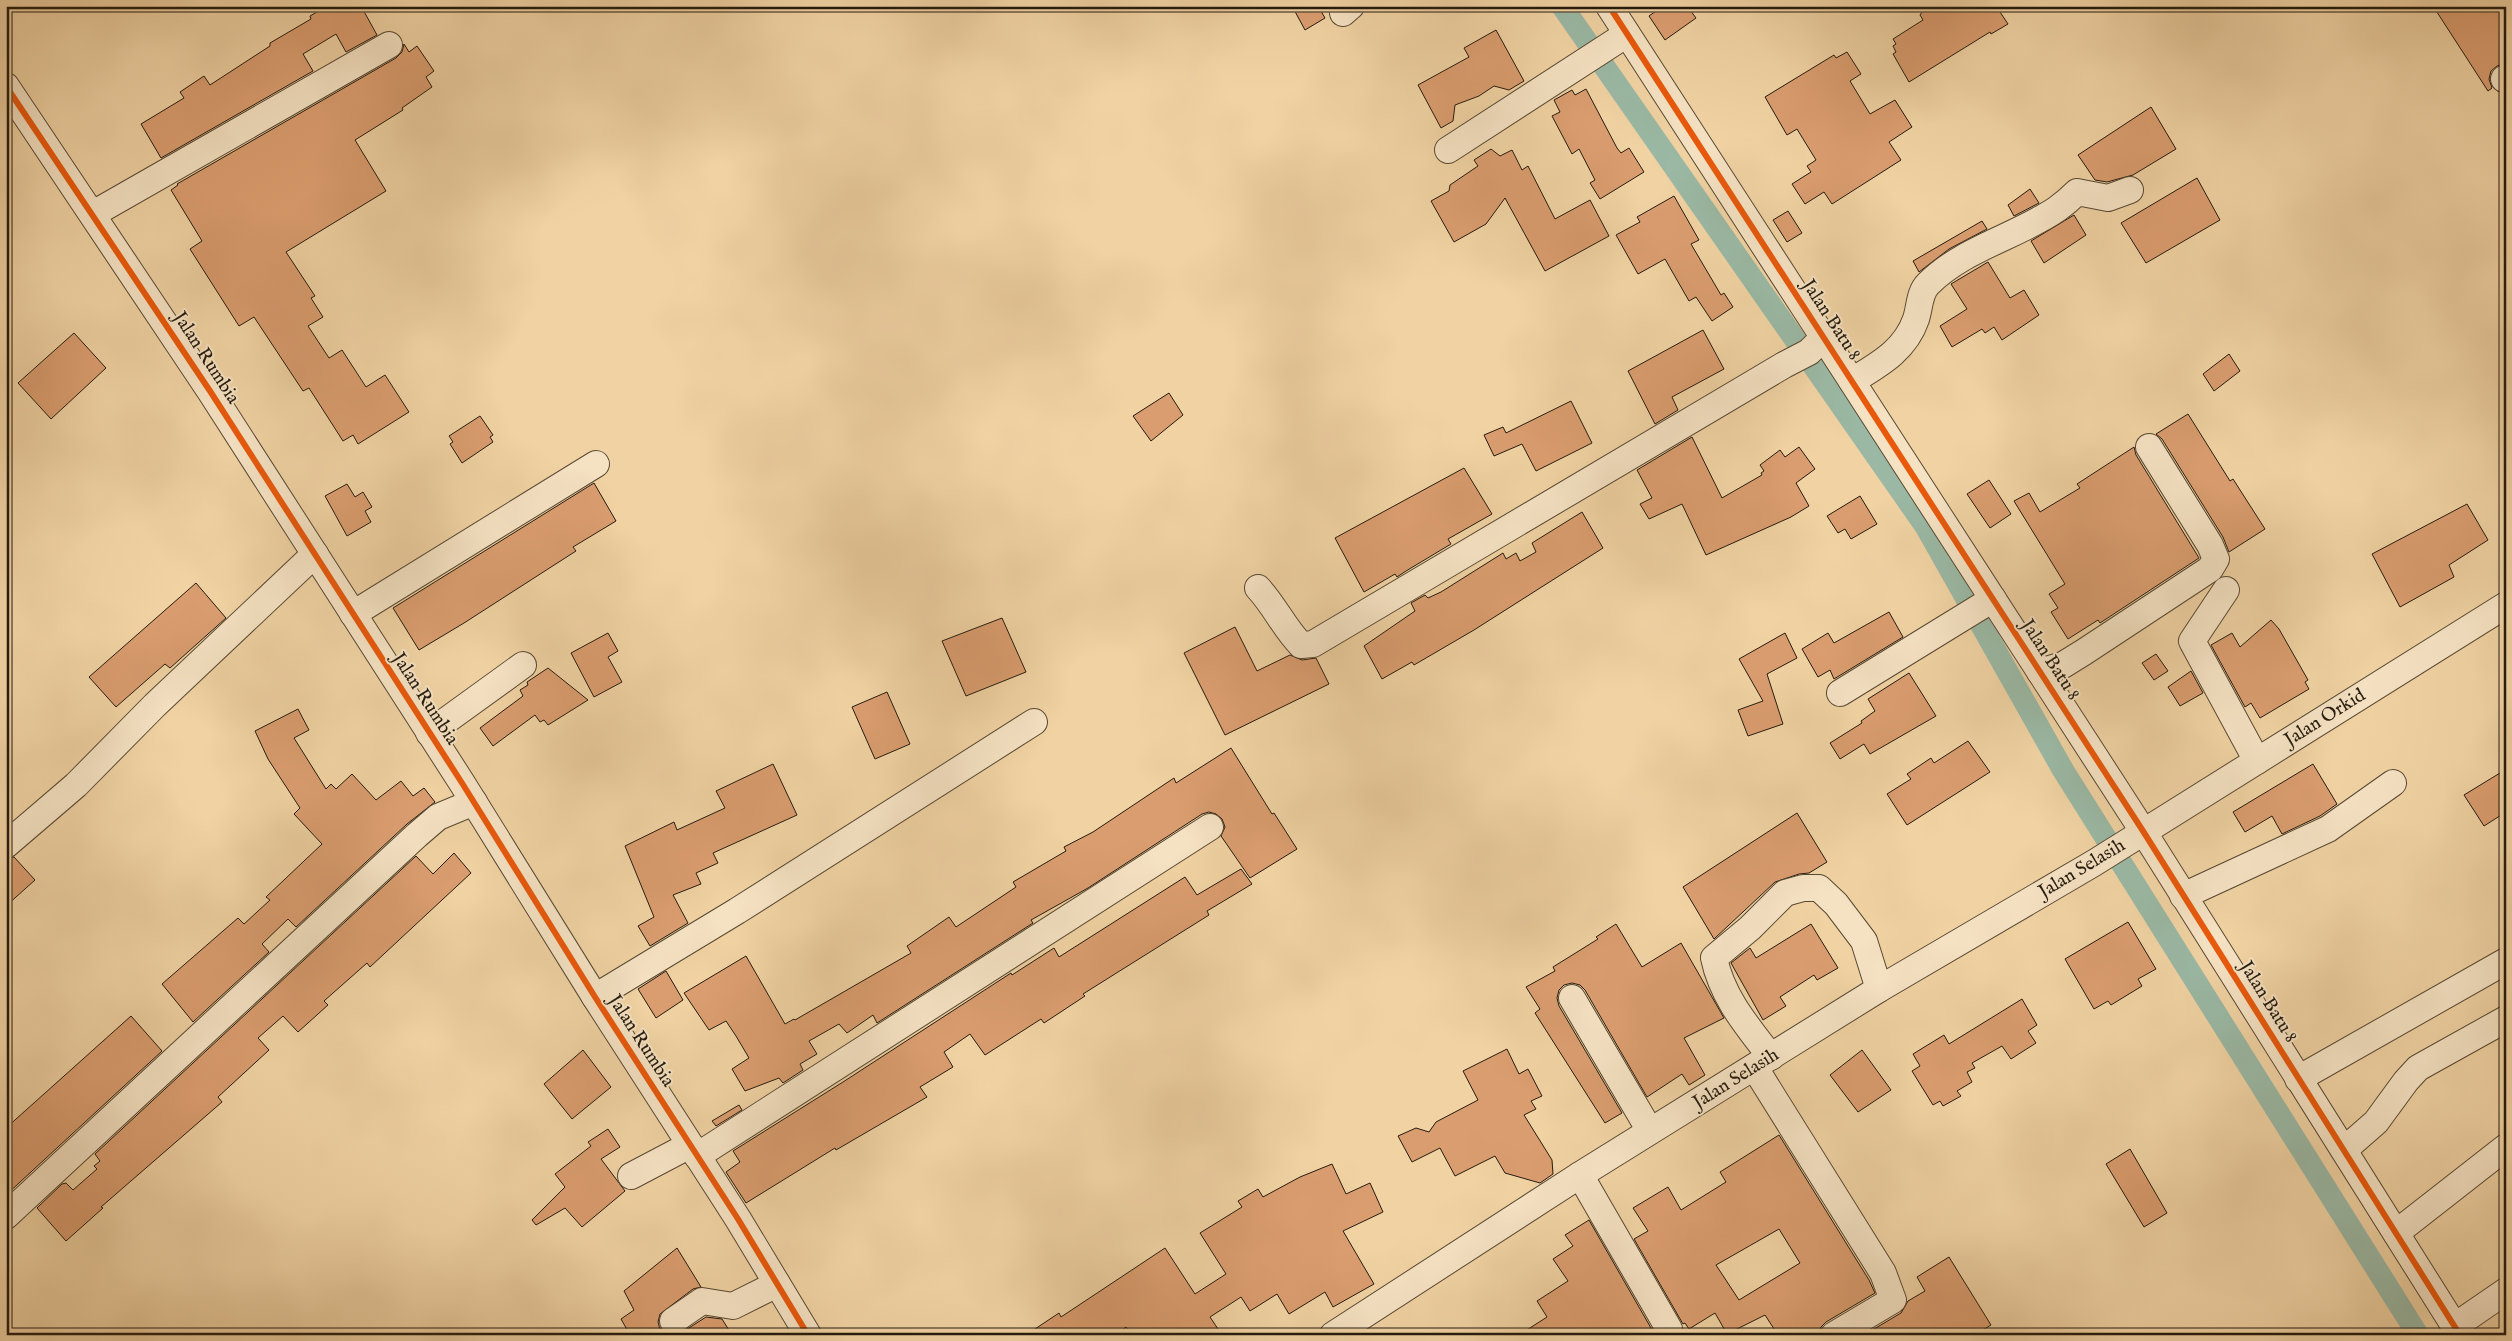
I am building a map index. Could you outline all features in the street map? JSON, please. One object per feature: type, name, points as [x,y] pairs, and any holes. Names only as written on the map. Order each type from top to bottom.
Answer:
[{"type":"street","name":"Jalan Batu 8","points":[[1609,6],[1817,344],[1852,381],[1985,604],[2040,672],[2135,837],[2183,896],[2458,1330]]},
{"type":"street","points":[[1448,150],[1627,34]]},
{"type":"street","points":[[94,214],[389,45]]},
{"type":"street","name":"Jalan Rumbia","points":[[6,86],[45,146],[94,214],[315,554],[474,802],[595,998],[694,1151],[808,1335]]},
{"type":"street","points":[[1852,381],[1891,357],[1906,340],[1916,319],[1920,297],[1927,285],[1954,264],[2057,209],[2077,192],[2108,198],[2130,190]]},
{"type":"street","points":[[1258,588],[1273,605],[1289,633],[1301,645],[1313,644],[1817,344]]},
{"type":"street","points":[[2040,672],[2063,664],[2084,652],[2210,569],[2216,560],[2210,545],[2149,447]]},
{"type":"street","points":[[353,614],[596,464]]},
{"type":"street","points":[[6,846],[76,785],[155,705],[315,554]]},
{"type":"street","points":[[2226,590],[2192,641],[2257,760]]},
{"type":"street","points":[[1840,693],[1985,604]]},
{"type":"street","name":"Jalan Orkid","points":[[2135,837],[2506,605]]},
{"type":"street","points":[[429,733],[523,665]]},
{"type":"street","points":[[595,998],[737,911],[1034,722]]},
{"type":"street","points":[[2183,896],[2328,829],[2393,783]]},
{"type":"street","points":[[6,1216],[417,834],[438,817],[474,802]]},
{"type":"street","points":[[631,1176],[694,1151],[1210,826]]},
{"type":"street","name":"Jalan Selasih","points":[[1333,1335],[1580,1175],[1879,989],[2135,837]]},
{"type":"street","points":[[1834,1335],[1893,1300],[1883,1273],[1730,1002],[1718,978],[1714,958],[1750,928],[1784,893],[1802,888],[1819,888],[1836,904],[1864,941],[1879,989]]},
{"type":"street","points":[[2298,1078],[2506,961]]},
{"type":"street","points":[[1572,998],[1650,1132]]},
{"type":"street","points":[[2344,1150],[2376,1122],[2418,1068],[2506,1019]]},
{"type":"street","points":[[2396,1233],[2506,1147]]},
{"type":"street","points":[[1580,1175],[1669,1329]]},
{"type":"street","points":[[673,1321],[702,1301],[733,1306],[777,1284]]},
{"type":"street","points":[[2458,1330],[2506,1291]]},
{"type":"building","points":[[327,6],[361,6],[377,35],[346,52],[336,34],[303,54],[313,71],[161,158],[141,124],[184,98],[180,92],[204,76],[210,85],[270,46],[270,43],[311,19],[310,16]]},
{"type":"building","points":[[1292,6],[1318,6],[1325,18],[1305,30]]},
{"type":"building","points":[[1663,6],[1687,6],[1696,18],[1665,40],[1649,16]]},
{"type":"building","points":[[1926,6],[1996,6],[2008,24],[1991,34],[1990,32],[1909,82],[1893,54],[1896,52],[1893,46],[1896,44],[1893,39],[1923,20],[1920,15]]},
{"type":"building","points":[[2433,6],[2506,6],[2506,63],[2497,66],[2491,71],[2489,79],[2492,88],[2488,91]]},
{"type":"building","points":[[1496,30],[1524,81],[1509,90],[1494,86],[1479,96],[1455,105],[1453,121],[1441,128],[1418,85],[1469,57],[1464,48]]},
{"type":"building","points":[[404,44],[409,52],[417,46],[434,71],[426,77],[432,87],[402,108],[403,110],[355,140],[386,191],[286,252],[315,296],[311,298],[323,317],[308,326],[329,358],[342,350],[366,387],[385,375],[409,412],[358,444],[353,435],[343,441],[309,388],[303,391],[254,317],[239,326],[190,249],[202,241],[171,190],[177,184],[396,58],[402,52]]},
{"type":"building","points":[[1847,52],[1861,74],[1850,81],[1870,114],[1895,100],[1912,127],[1889,142],[1901,160],[1832,204],[1824,192],[1805,204],[1792,184],[1811,172],[1807,166],[1816,160],[1797,129],[1787,135],[1765,97],[1834,55],[1836,58]]},
{"type":"building","points":[[1586,89],[1617,148],[1621,153],[1629,148],[1644,172],[1600,199],[1590,183],[1595,180],[1579,149],[1572,154],[1552,116],[1560,112],[1554,100],[1572,90],[1575,95]]},
{"type":"building","points":[[2151,107],[2176,149],[2133,175],[2107,182],[2095,180],[2078,155]]},
{"type":"building","points":[[1491,149],[1500,156],[1512,150],[1522,170],[1528,166],[1555,219],[1590,200],[1609,236],[1545,271],[1505,198],[1486,224],[1454,242],[1431,201],[1449,191],[1450,185],[1478,166],[1474,160]]},
{"type":"building","points":[[2197,178],[2220,220],[2146,263],[2121,223]]},
{"type":"building","points":[[2030,189],[2039,203],[2014,216],[2008,205]]},
{"type":"building","points":[[1674,196],[1699,240],[1691,244],[1721,295],[1724,293],[1733,307],[1712,321],[1696,297],[1689,301],[1665,259],[1638,274],[1616,235],[1640,222],[1637,217]]},
{"type":"building","points":[[1788,211],[1802,233],[1787,242],[1773,220]]},
{"type":"building","points":[[2074,215],[2086,235],[2044,263],[2031,241]]},
{"type":"building","points":[[1982,221],[1987,229],[1949,249],[1919,272],[1913,261]]},
{"type":"building","points":[[1988,262],[2010,298],[2024,290],[2039,315],[2002,340],[1994,327],[1985,333],[1982,329],[1952,347],[1940,326],[1967,309],[1951,284]]},
{"type":"building","points":[[1703,330],[1724,369],[1672,397],[1678,410],[1655,424],[1628,371]]},
{"type":"building","points":[[74,333],[106,368],[51,419],[18,383]]},
{"type":"building","points":[[2229,354],[2240,371],[2214,391],[2203,374]]},
{"type":"building","points":[[1169,393],[1183,415],[1151,441],[1133,416]]},
{"type":"building","points":[[1571,401],[1592,443],[1536,471],[1522,444],[1494,456],[1484,435],[1503,427],[1506,433]]},
{"type":"building","points":[[2188,414],[2230,481],[2233,479],[2265,529],[2229,552],[2223,537],[2162,439],[2156,434]]},
{"type":"building","points":[[480,416],[493,435],[490,437],[493,442],[462,463],[450,444],[453,442],[449,436]]},
{"type":"building","points":[[1692,437],[1722,498],[1762,475],[1761,473],[1764,471],[1760,465],[1780,450],[1785,457],[1799,447],[1815,469],[1796,483],[1809,506],[1791,517],[1706,555],[1682,504],[1649,519],[1640,504],[1652,498],[1637,470]]},
{"type":"building","points":[[2134,447],[2136,455],[2199,558],[2100,623],[2098,620],[2068,639],[2051,612],[2058,608],[2049,594],[2065,584],[2014,501],[2029,493],[2040,512],[2080,488],[2077,484]]},
{"type":"building","points":[[1464,468],[1492,514],[1448,539],[1451,544],[1397,577],[1395,574],[1364,592],[1335,538]]},
{"type":"building","points":[[1989,480],[2011,514],[1990,528],[1967,494]]},
{"type":"building","points":[[594,483],[616,521],[573,547],[576,551],[419,650],[393,608]]},
{"type":"building","points":[[347,484],[355,497],[363,492],[372,507],[365,511],[371,522],[347,536],[325,496]]},
{"type":"building","points":[[1860,496],[1877,524],[1851,539],[1845,529],[1838,533],[1827,516]]},
{"type":"building","points":[[2467,504],[2488,540],[2449,565],[2454,577],[2400,607],[2372,554]]},
{"type":"building","points":[[1582,512],[1603,548],[1474,630],[1414,665],[1412,662],[1382,679],[1364,646],[1415,611],[1411,603],[1425,595],[1428,598],[1441,592],[1503,553],[1506,559],[1516,553],[1520,561],[1536,552],[1532,543]]},
{"type":"building","points":[[196,583],[226,618],[170,668],[165,664],[116,707],[89,677]]},
{"type":"building","points":[[1889,612],[1903,637],[1834,679],[1830,670],[1818,677],[1802,649],[1828,633],[1834,643]]},
{"type":"building","points":[[1002,618],[1026,672],[966,696],[942,641]]},
{"type":"building","points":[[2271,620],[2279,629],[2308,680],[2305,682],[2309,689],[2260,718],[2251,703],[2245,707],[2211,645],[2232,633],[2240,647]]},
{"type":"building","points":[[1235,627],[1257,671],[1290,655],[1302,660],[1316,658],[1329,684],[1225,735],[1184,653]]},
{"type":"building","points":[[608,633],[618,651],[608,657],[622,682],[594,697],[571,653]]},
{"type":"building","points":[[1785,633],[1797,658],[1767,674],[1783,724],[1748,736],[1738,710],[1763,701],[1739,659]]},
{"type":"building","points":[[2156,654],[2168,671],[2154,680],[2142,663]]},
{"type":"building","points":[[548,668],[588,700],[548,725],[544,720],[540,722],[535,715],[493,746],[480,728],[523,696],[520,690],[528,685],[527,682]]},
{"type":"building","points":[[2191,671],[2203,693],[2180,706],[2168,687]]},
{"type":"building","points":[[1909,673],[1936,716],[1870,754],[1864,744],[1840,759],[1830,743],[1862,723],[1861,721],[1875,711],[1868,699]]},
{"type":"building","points":[[887,692],[910,744],[875,759],[852,707]]},
{"type":"building","points":[[298,709],[309,730],[294,738],[326,789],[331,784],[336,789],[352,774],[376,800],[401,781],[413,796],[424,788],[435,802],[407,824],[296,927],[288,919],[262,944],[269,952],[193,1022],[162,984],[238,918],[244,924],[270,900],[266,897],[322,844],[294,814],[300,808],[268,759],[255,731]]},
{"type":"building","points":[[1968,741],[1990,772],[1907,825],[1887,794],[1911,779],[1907,774],[1931,758],[1934,763]]},
{"type":"building","points":[[1231,748],[1272,814],[1274,813],[1297,849],[1250,878],[1221,836],[1225,827],[1222,819],[1216,814],[1209,812],[1202,814],[1088,888],[1031,920],[1033,923],[877,1023],[873,1015],[847,1033],[839,1024],[809,1041],[817,1054],[800,1064],[803,1070],[783,1083],[779,1078],[745,1091],[732,1069],[749,1058],[736,1036],[726,1021],[709,1030],[684,993],[746,956],[785,1024],[795,1020],[911,953],[907,946],[949,917],[956,927],[1016,887],[1013,882],[1066,851],[1064,847],[1093,832],[1174,778],[1176,783]]},
{"type":"building","points":[[773,764],[797,815],[713,853],[718,863],[696,873],[701,884],[673,895],[688,923],[650,946],[638,926],[654,917],[625,846],[674,822],[677,830],[725,808],[716,791]]},
{"type":"building","points":[[2313,764],[2337,804],[2320,816],[2282,834],[2272,816],[2245,832],[2233,812]]},
{"type":"building","points":[[2500,773],[2506,782],[2506,812],[2484,826],[2464,795]]},
{"type":"building","points":[[1797,813],[1827,862],[1809,873],[1799,874],[1775,882],[1714,939],[1683,887]]},
{"type":"building","points":[[454,853],[471,873],[370,967],[367,963],[324,1001],[328,1005],[298,1032],[283,1016],[258,1038],[269,1050],[218,1097],[222,1102],[101,1207],[103,1208],[66,1241],[37,1208],[62,1184],[66,1183],[73,1190],[97,1169],[94,1166],[100,1161],[95,1154],[416,856],[433,874]]},
{"type":"building","points":[[14,857],[35,880],[6,906],[6,860]]},
{"type":"building","points":[[1241,869],[1252,884],[1207,911],[1209,915],[1083,994],[1085,996],[1044,1023],[1041,1019],[985,1055],[970,1034],[944,1052],[953,1067],[920,1087],[927,1097],[836,1150],[835,1148],[746,1203],[726,1172],[740,1162],[733,1151],[1011,973],[1012,975],[1054,948],[1059,957],[1185,877],[1197,895]]},
{"type":"building","points":[[2128,922],[2156,969],[2138,979],[2142,986],[2111,1005],[2108,1001],[2094,1009],[2065,959]]},
{"type":"building","points":[[1616,924],[1642,967],[1681,943],[1724,1018],[1684,1038],[1705,1075],[1689,1085],[1682,1074],[1647,1097],[1585,990],[1580,985],[1572,983],[1564,985],[1559,990],[1557,998],[1559,1006],[1622,1113],[1605,1123],[1535,1013],[1540,1009],[1526,987],[1555,971],[1553,967],[1598,939],[1596,937]]},
{"type":"building","points":[[1811,924],[1838,968],[1817,980],[1814,975],[1780,997],[1786,1006],[1763,1020],[1731,963],[1750,948],[1756,958]]},
{"type":"building","points":[[666,971],[683,1000],[656,1018],[638,989]]},
{"type":"building","points":[[2022,999],[2037,1025],[2028,1031],[2036,1043],[2011,1059],[2002,1046],[1972,1063],[1975,1068],[1967,1072],[1972,1082],[1957,1091],[1961,1096],[1943,1106],[1940,1101],[1933,1105],[1912,1071],[1920,1066],[1913,1054],[1944,1035],[1949,1044]]},
{"type":"building","points":[[131,1016],[162,1051],[6,1195],[6,1128]]},
{"type":"building","points":[[1507,1049],[1519,1074],[1528,1069],[1542,1096],[1531,1101],[1536,1109],[1524,1115],[1552,1160],[1553,1174],[1540,1183],[1505,1173],[1495,1156],[1455,1176],[1440,1148],[1412,1162],[1398,1136],[1416,1128],[1429,1132],[1436,1122],[1478,1100],[1463,1071]]},
{"type":"building","points":[[583,1050],[611,1087],[572,1119],[544,1084]]},
{"type":"building","points":[[1862,1050],[1891,1090],[1858,1112],[1830,1075]]},
{"type":"building","points":[[739,1105],[742,1110],[716,1126],[712,1121]]},
{"type":"building","points":[[608,1129],[620,1147],[601,1159],[625,1191],[582,1227],[565,1208],[536,1225],[532,1220],[565,1187],[555,1174],[591,1146],[588,1142]]},
{"type":"building","points":[[1779,1135],[1869,1280],[1875,1293],[1826,1322],[1821,1327],[1819,1335],[1778,1335],[1765,1315],[1727,1334],[1715,1313],[1689,1329],[1685,1323],[1683,1324],[1634,1239],[1648,1231],[1633,1208],[1668,1187],[1681,1210],[1726,1182],[1720,1172]],"holes":[[[1779,1229],[1800,1263],[1739,1300],[1716,1265]]]},
{"type":"building","points":[[2130,1149],[2167,1213],[2144,1227],[2106,1164]]},
{"type":"building","points":[[1332,1164],[1346,1194],[1370,1183],[1383,1212],[1343,1231],[1374,1284],[1333,1307],[1325,1292],[1289,1314],[1277,1294],[1250,1311],[1241,1297],[1210,1317],[1222,1335],[1131,1335],[1126,1327],[1116,1335],[1026,1335],[1059,1313],[1061,1317],[1165,1248],[1195,1294],[1226,1274],[1200,1233],[1242,1207],[1238,1201],[1258,1189],[1263,1197],[1300,1177]]},
{"type":"building","points":[[1589,1220],[1655,1335],[1519,1335],[1547,1317],[1537,1301],[1568,1281],[1553,1259],[1573,1246],[1565,1235]]},
{"type":"building","points":[[677,1248],[701,1287],[693,1289],[660,1314],[658,1322],[660,1329],[667,1335],[630,1335],[621,1319],[634,1310],[624,1291]]},
{"type":"building","points":[[1949,1257],[1991,1325],[1975,1335],[1864,1335],[1901,1313],[1908,1301],[1925,1291],[1917,1277]]},
{"type":"building","points":[[706,1317],[722,1319],[732,1335],[678,1335]]},
{"type":"waterway","points":[[1562,6],[1926,527],[2063,770],[2418,1335]]},
{"type":"cycle path","points":[[1609,6],[2143,831],[2460,1335]]},
{"type":"cycle path","points":[[6,86],[210,391],[462,783],[595,997],[738,1219],[808,1335]]}]
